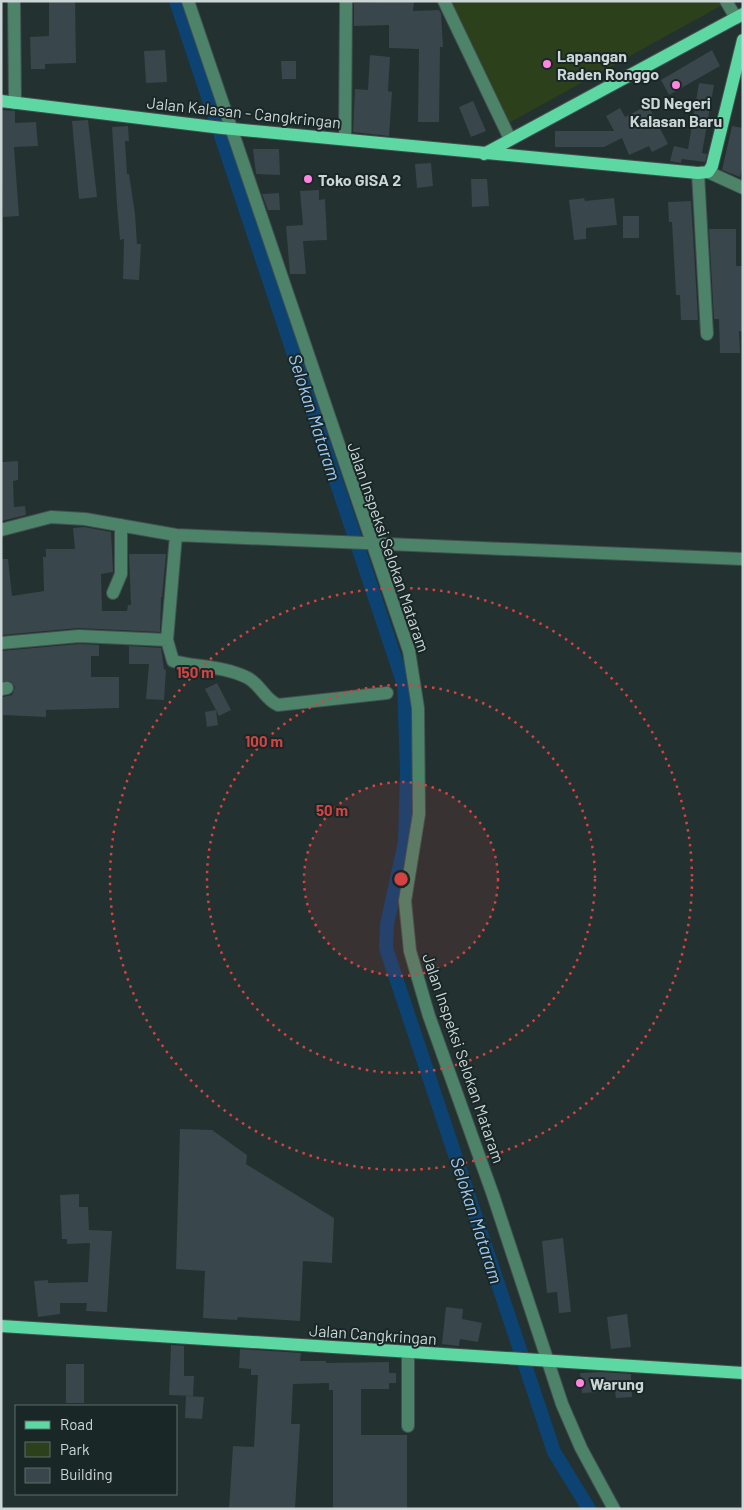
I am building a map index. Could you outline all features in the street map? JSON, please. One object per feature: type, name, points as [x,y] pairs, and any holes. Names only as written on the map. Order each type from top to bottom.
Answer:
[{"type":"main road","points":[[484,154],[740,16]]},
{"type":"main road","points":[[702,172],[712,166],[743,40]]},
{"type":"main road","name":"Jalan Kalasan - Cangkringan","points":[[1,101],[227,129],[484,154],[702,172]]},
{"type":"main road","name":"Jalan Cangkringan","points":[[1,1326],[743,1373]]},
{"type":"street","points":[[14,1],[15,103]]},
{"type":"street","name":"Jalan Inspeksi Selokan Mataram","points":[[188,1],[227,129],[366,543],[399,619],[414,673],[418,717],[419,814],[406,901],[410,951],[427,1006],[493,1195],[543,1359],[580,1448],[614,1509]]},
{"type":"street","points":[[345,139],[346,1]]},
{"type":"street","points":[[444,1],[510,139]]},
{"type":"street","points":[[726,1],[740,16]]},
{"type":"street","points":[[707,334],[702,172],[743,188]]},
{"type":"street","points":[[1,530],[51,517],[85,519],[176,534],[743,559]]},
{"type":"street","points":[[113,593],[121,574],[121,525]]},
{"type":"street","points":[[176,534],[167,640],[173,661],[228,671],[246,677],[256,683],[268,699],[278,704],[387,694]]},
{"type":"street","points":[[1,643],[79,636],[167,640]]},
{"type":"street","points":[[408,1353],[408,1426]]},
{"type":"green space","name":"Lapangan Raden Ronggo","points":[[448,1],[724,1],[726,3],[507,124]]},
{"type":"building","points":[[49,1],[75,1],[76,63],[45,64],[45,69],[31,69],[30,37],[49,36]]},
{"type":"building","points":[[414,1],[413,11],[439,10],[441,14],[443,47],[440,47],[439,122],[418,122],[419,49],[389,48],[389,25],[354,26],[354,3]]},
{"type":"building","points":[[165,50],[167,82],[146,83],[144,51]]},
{"type":"building","points":[[712,50],[720,66],[669,95],[661,80]]},
{"type":"building","points":[[370,55],[390,57],[388,91],[392,92],[389,136],[353,132],[355,89],[368,90]]},
{"type":"building","points":[[281,61],[296,61],[296,79],[282,79]]},
{"type":"building","points":[[699,83],[714,85],[702,153],[707,154],[705,162],[682,159],[681,163],[670,161],[674,146],[688,149]]},
{"type":"building","points":[[473,101],[486,131],[471,137],[459,107]]},
{"type":"building","points":[[648,105],[668,144],[652,152],[649,146],[629,155],[622,138],[604,147],[555,147],[555,131],[614,131],[606,116],[620,108],[625,117]]},
{"type":"building","points":[[1,110],[15,111],[15,123],[36,122],[38,146],[14,147],[19,216],[3,217]]},
{"type":"building","points":[[88,120],[97,197],[79,199],[72,121]]},
{"type":"building","points":[[128,126],[129,141],[125,141],[127,174],[129,174],[135,214],[137,244],[141,244],[139,280],[123,279],[124,239],[120,240],[117,205],[112,127]]},
{"type":"building","points":[[732,126],[743,128],[743,163],[740,177],[722,170]]},
{"type":"building","points":[[253,149],[279,149],[280,175],[256,174]]},
{"type":"building","points":[[431,163],[433,186],[417,188],[415,164]]},
{"type":"building","points":[[471,179],[487,179],[489,206],[472,207]]},
{"type":"building","points":[[319,190],[319,200],[325,199],[327,240],[303,241],[306,274],[290,274],[286,226],[303,225],[300,191]]},
{"type":"building","points":[[279,193],[280,210],[268,210],[262,194]]},
{"type":"building","points":[[584,198],[585,201],[614,198],[617,225],[586,228],[586,239],[574,240],[569,200]]},
{"type":"building","points":[[691,201],[698,320],[681,320],[680,295],[676,295],[672,222],[669,222],[668,202]]},
{"type":"building","points":[[623,216],[639,216],[639,238],[623,238]]},
{"type":"building","points":[[709,229],[736,229],[736,266],[743,266],[743,331],[739,331],[740,353],[720,353],[719,319],[714,319]]},
{"type":"building","points":[[18,461],[18,480],[13,481],[14,507],[25,506],[26,515],[1,521],[2,462]]},
{"type":"building","points":[[84,527],[111,532],[113,572],[101,574],[102,611],[127,611],[128,605],[131,605],[129,554],[166,554],[161,597],[160,632],[78,628],[1,635],[1,559],[8,559],[12,596],[44,591],[43,557],[46,557],[46,549],[75,549],[73,528]]},
{"type":"building","points":[[79,644],[99,645],[99,656],[91,656],[91,677],[119,677],[119,708],[46,710],[46,717],[3,715],[3,697],[12,695],[15,687],[10,681],[1,681],[1,651]]},
{"type":"building","points":[[129,646],[161,648],[164,669],[166,670],[164,700],[146,699],[149,664],[129,664]]},
{"type":"building","points":[[217,683],[231,710],[219,716],[205,689]]},
{"type":"building","points":[[216,710],[218,725],[207,727],[205,712]]},
{"type":"building","points":[[180,1129],[212,1130],[247,1155],[246,1164],[334,1218],[332,1263],[303,1261],[300,1321],[238,1317],[237,1320],[203,1318],[205,1271],[176,1269]]},
{"type":"building","points":[[79,1194],[79,1207],[88,1207],[89,1230],[112,1231],[107,1312],[86,1311],[87,1303],[60,1303],[60,1314],[38,1317],[34,1281],[48,1280],[48,1283],[88,1282],[90,1243],[67,1244],[67,1239],[62,1239],[60,1195]]},
{"type":"building","points":[[563,1238],[571,1312],[559,1313],[557,1292],[547,1293],[542,1241]]},
{"type":"building","points":[[446,1307],[463,1309],[462,1319],[482,1323],[478,1342],[460,1339],[459,1346],[442,1344]]},
{"type":"building","points":[[627,1314],[631,1347],[611,1349],[607,1317]]},
{"type":"building","points":[[171,1345],[184,1346],[184,1376],[194,1376],[193,1396],[169,1395]]},
{"type":"building","points":[[240,1349],[301,1353],[300,1361],[326,1361],[326,1363],[389,1362],[389,1373],[396,1373],[396,1383],[389,1383],[389,1389],[361,1389],[361,1435],[407,1435],[407,1509],[333,1509],[333,1390],[329,1390],[329,1383],[293,1384],[291,1424],[300,1424],[295,1509],[229,1509],[233,1446],[254,1447],[258,1375],[251,1375],[251,1369],[239,1368]]},
{"type":"building","points":[[66,1364],[84,1364],[84,1403],[66,1403]]},
{"type":"building","points":[[580,1373],[631,1374],[632,1397],[616,1398],[615,1391],[582,1393]]},
{"type":"building","points":[[186,1396],[204,1397],[202,1419],[185,1418]]},
{"type":"waterway","name":"Selokan Mataram","points":[[176,1],[404,685],[407,770],[405,842],[387,924],[386,948],[554,1452],[589,1509]]},
{"type":"place","name":"Lapangan Raden Ronggo","points":[[547,64]]},
{"type":"place","name":"SD Negeri Kalasan Baru","points":[[676,85]]},
{"type":"place","name":"Toko GISA 2","points":[[308,179]]},
{"type":"place","name":"Warung","points":[[580,1383]]}]
